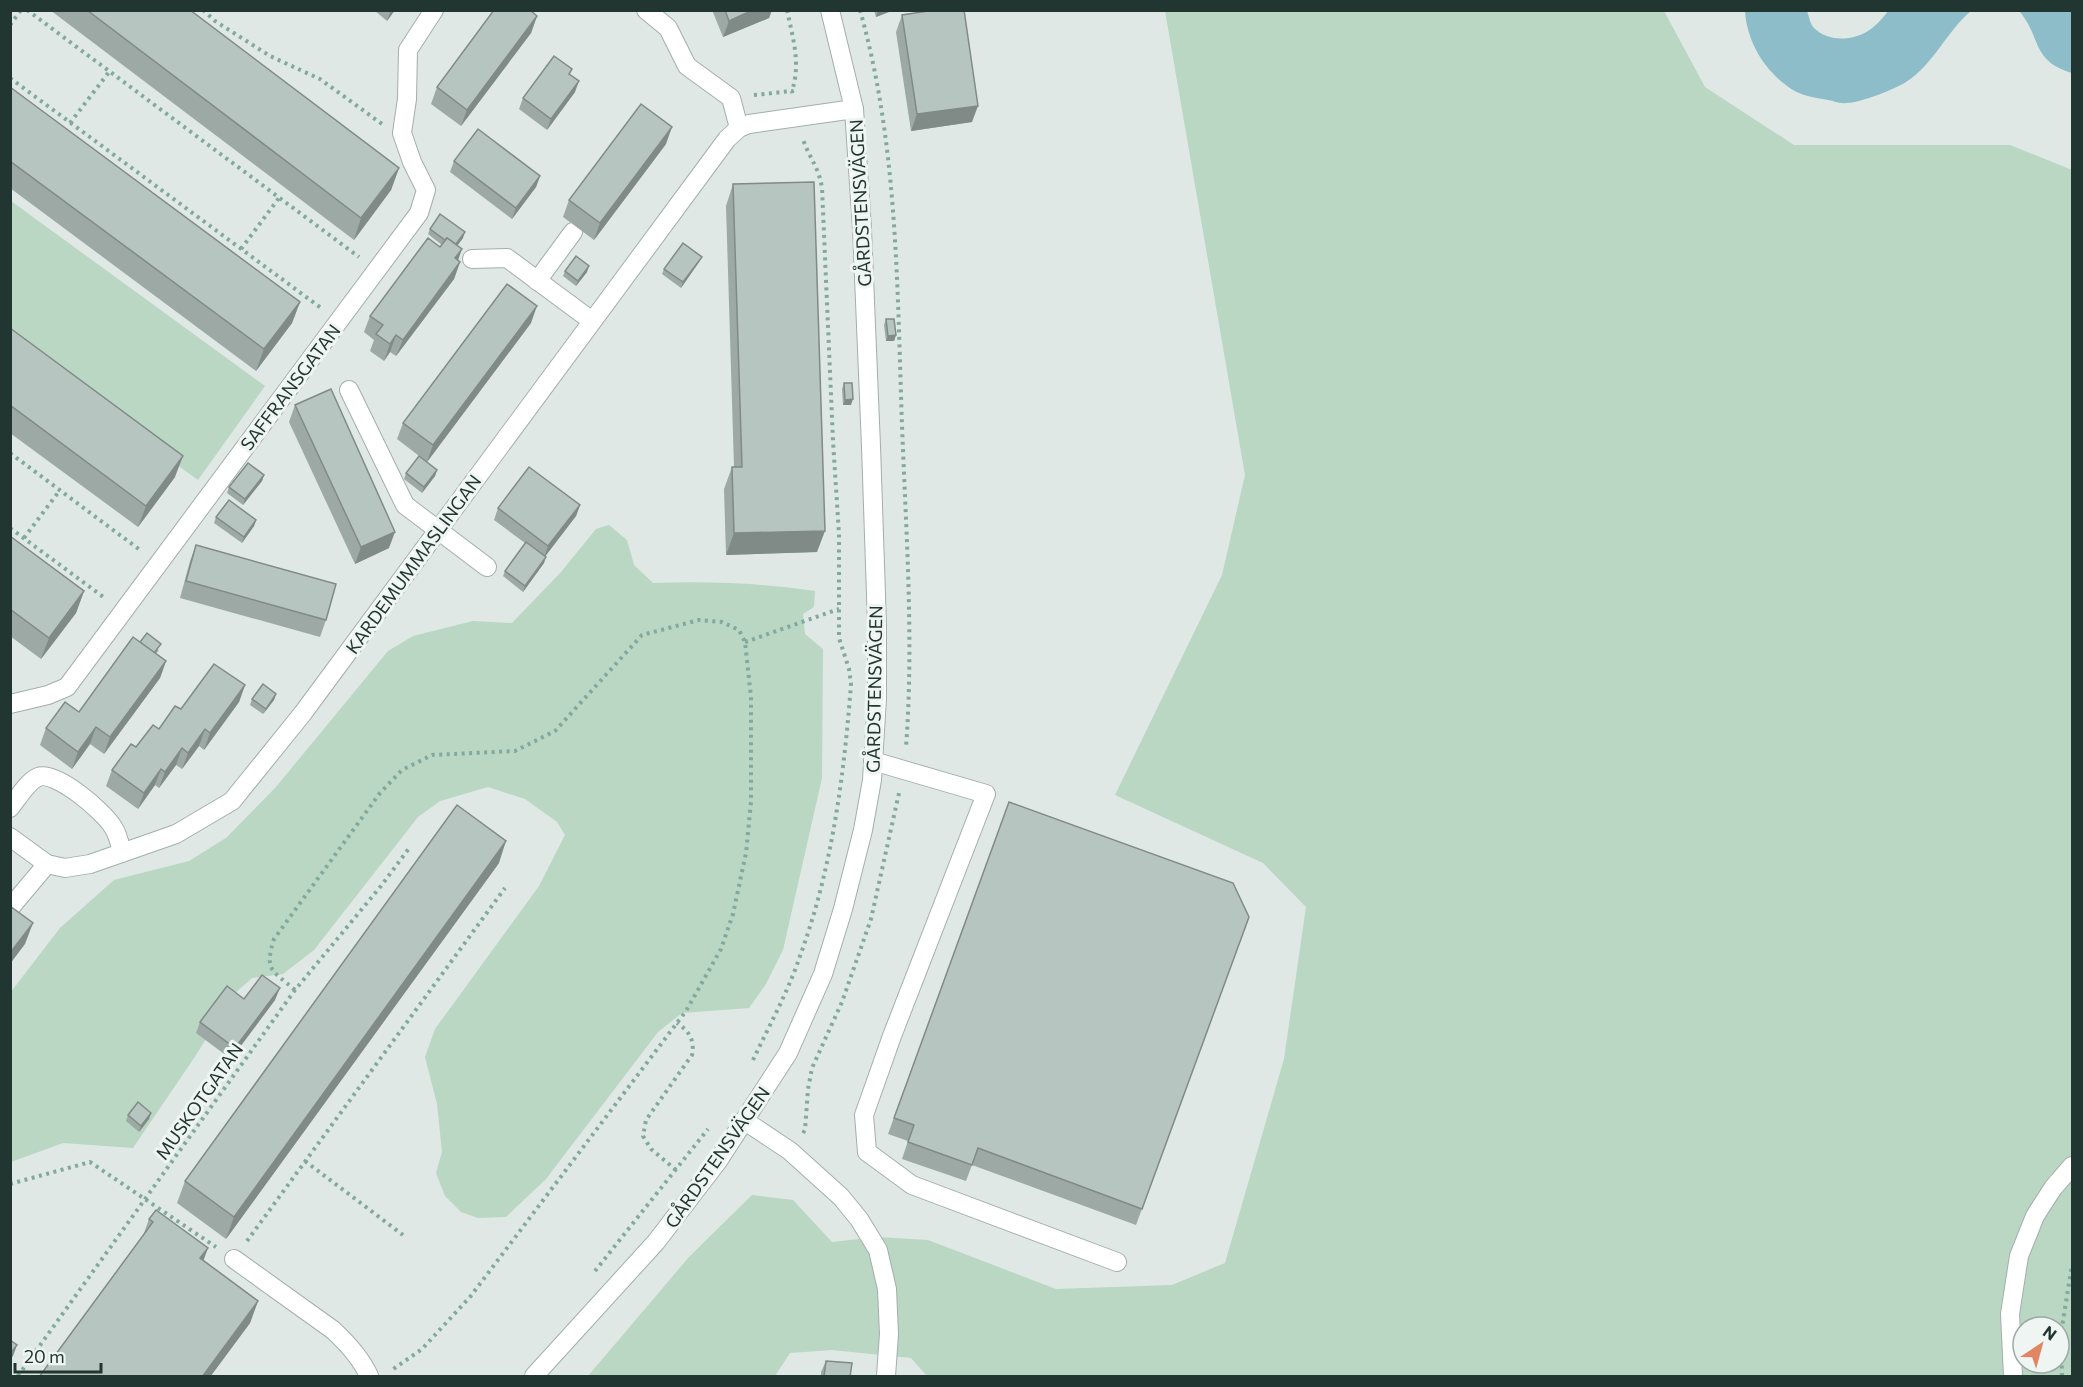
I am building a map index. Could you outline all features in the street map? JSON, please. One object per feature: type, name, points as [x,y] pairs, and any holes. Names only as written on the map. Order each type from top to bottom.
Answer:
[{"type":"street","name":"SAFFRANSGATAN","points":[[10,704],[48,695],[67,687],[419,213],[426,190],[412,162],[402,133],[407,99],[408,50],[434,10]]},
{"type":"street","points":[[646,10],[668,28],[687,66],[731,98],[739,128],[749,124],[854,109]]},
{"type":"street","name":"GÅRDSTENSVÄGEN","points":[[534,1377],[656,1242],[718,1161],[788,1053],[823,974],[843,909],[863,830],[872,780],[877,698],[877,613],[862,229],[854,109],[830,10]]},
{"type":"street","name":"KARDEMUMMASLINGAN","points":[[47,864],[65,868],[90,864],[176,834],[232,801],[303,713],[727,139],[739,128]]},
{"type":"street","points":[[537,280],[573,232]]},
{"type":"street","points":[[472,259],[507,258],[592,321]]},
{"type":"street","points":[[349,390],[405,505],[487,567]]},
{"type":"street","points":[[873,761],[986,794],[892,1036],[864,1115],[867,1152],[912,1185],[1117,1262]]},
{"type":"street","points":[[10,808],[21,793],[37,778],[46,776],[62,783],[102,812],[115,829],[122,853]]},
{"type":"street","points":[[10,837],[47,864],[10,908]]},
{"type":"street","points":[[745,1121],[790,1151],[841,1197],[859,1219],[878,1250],[887,1289],[889,1335],[886,1377]]},
{"type":"street","points":[[2013,1377],[2010,1314],[2019,1256],[2035,1216],[2053,1188],[2073,1166]]},
{"type":"street","points":[[234,1259],[333,1330],[348,1344],[369,1377]]},
{"type":"path","points":[[10,25],[21,10]]},
{"type":"path","points":[[27,10],[363,260]]},
{"type":"path","points":[[203,10],[215,21],[270,56],[320,78],[389,129]]},
{"type":"path","points":[[752,1061],[800,956],[816,906],[838,805],[851,684],[849,669],[839,638],[839,534],[822,188],[820,173],[804,143],[792,91],[796,78],[797,56],[787,10]]},
{"type":"path","points":[[70,123],[109,72]]},
{"type":"path","points":[[10,78],[324,310]]},
{"type":"path","points":[[731,98],[792,91]]},
{"type":"path","points":[[241,249],[279,198]]},
{"type":"path","points":[[10,453],[143,552]]},
{"type":"path","points":[[24,538],[60,490]]},
{"type":"path","points":[[10,528],[107,600]]},
{"type":"path","points":[[746,642],[839,609]]},
{"type":"path","points":[[295,990],[270,968],[268,957],[274,939],[380,793],[402,770],[432,755],[515,751],[555,731],[642,635],[699,620],[722,622],[739,630],[746,642],[751,698],[751,802],[746,853],[733,914],[721,949],[686,1011],[470,1297],[422,1349],[387,1373]]},
{"type":"path","name":"MUSKOTGATAN","points":[[18,1377],[295,990],[381,886],[410,847]]},
{"type":"path","points":[[10,1184],[90,1162],[234,1259],[505,888]]},
{"type":"path","points":[[676,1170],[651,1149],[643,1136],[646,1120],[692,1055],[692,1038],[686,1029],[677,1023]]},
{"type":"path","points":[[592,1274],[714,1120]]},
{"type":"path","points":[[305,1161],[403,1235]]},
{"type":"path","points":[[2062,1377],[2061,1333],[2073,1265]]},
{"type":"green space","points":[[1165,11],[1664,11],[1705,87],[1794,145],[2010,145],[2072,170],[2072,1376],[927,1376],[911,1358],[832,1350],[790,1353],[775,1376],[588,1376],[689,1257],[752,1195],[793,1200],[832,1242],[877,1237],[928,1240],[1056,1289],[1172,1285],[1225,1263],[1284,1059],[1306,907],[1263,863],[1115,795],[1222,575],[1245,475]]},
{"type":"green space","points":[[11,201],[265,386],[198,480],[11,345]]},
{"type":"green space","points":[[609,525],[627,540],[634,565],[653,583],[734,583],[815,591],[814,607],[803,614],[805,634],[823,649],[822,778],[783,950],[766,984],[749,1008],[682,1013],[658,1032],[546,1179],[506,1217],[478,1218],[461,1212],[445,1196],[436,1173],[442,1152],[437,1104],[425,1057],[435,1029],[539,886],[565,835],[557,822],[525,799],[488,787],[440,801],[418,817],[314,950],[283,974],[252,978],[234,994],[133,1148],[63,1143],[11,1162],[10,993],[60,928],[114,880],[189,861],[226,838],[276,787],[388,651],[413,636],[473,621],[512,623],[561,572],[596,529]]},
{"type":"water","points":[[1745,11],[1807,11],[1814,28],[1820,33],[1833,38],[1848,38],[1868,31],[1888,11],[1971,11],[1954,28],[1916,75],[1886,92],[1844,103],[1801,94],[1774,75],[1754,46]]},
{"type":"water","points":[[2019,11],[2072,11],[2072,73],[2059,68],[2043,55]]},
{"type":"building","points":[[87,10],[190,10],[399,168],[361,218]]},
{"type":"building","points":[[494,10],[530,10],[537,16],[467,110],[437,87]]},
{"type":"building","points":[[725,10],[753,10],[729,21]]},
{"type":"building","points":[[935,10],[964,10],[978,106],[917,114],[902,15]]},
{"type":"building","points":[[554,56],[572,69],[569,74],[579,81],[551,119],[523,98]]},
{"type":"building","points":[[10,87],[300,302],[264,349],[10,161]]},
{"type":"building","points":[[641,104],[672,127],[600,223],[569,200]]},
{"type":"building","points":[[478,129],[540,176],[516,208],[454,161]]},
{"type":"building","points":[[814,182],[825,531],[734,533],[732,467],[742,467],[733,184]]},
{"type":"building","points":[[440,214],[465,232],[456,244],[447,238],[445,240],[430,229]]},
{"type":"building","points":[[428,238],[440,247],[447,238],[462,249],[455,258],[460,262],[403,340],[396,335],[390,344],[376,334],[383,325],[370,316]]},
{"type":"building","points":[[683,243],[702,257],[683,282],[664,269]]},
{"type":"building","points":[[576,256],[589,266],[578,281],[565,271]]},
{"type":"building","points":[[507,284],[537,306],[433,445],[403,423]]},
{"type":"building","points":[[886,319],[894,319],[896,335],[888,336]]},
{"type":"building","points":[[10,328],[183,456],[146,506],[10,405]]},
{"type":"building","points":[[844,383],[852,383],[853,399],[845,400]]},
{"type":"building","points":[[331,389],[395,532],[361,547],[295,405]]},
{"type":"building","points":[[419,456],[437,470],[424,487],[406,473]]},
{"type":"building","points":[[248,463],[264,475],[245,499],[229,487]]},
{"type":"building","points":[[529,467],[580,505],[548,546],[498,508]]},
{"type":"building","points":[[229,500],[256,520],[244,537],[216,517]]},
{"type":"building","points":[[10,536],[84,591],[49,638],[10,609]]},
{"type":"building","points":[[526,542],[546,557],[525,586],[505,571]]},
{"type":"building","points":[[196,545],[336,584],[326,620],[186,581]]},
{"type":"building","points":[[147,633],[161,644],[154,653],[140,642]]},
{"type":"building","points":[[133,637],[166,661],[110,737],[96,727],[78,752],[46,728],[65,702],[79,712]]},
{"type":"building","points":[[214,664],[245,685],[210,733],[205,729],[188,753],[182,748],[165,772],[161,769],[144,793],[112,770],[131,744],[136,747],[153,725],[159,729],[175,706],[181,709]]},
{"type":"building","points":[[263,684],[276,694],[266,709],[252,699]]},
{"type":"building","points":[[1009,802],[1233,883],[1249,917],[1142,1209],[978,1148],[972,1165],[908,1142],[914,1125],[894,1118]]},
{"type":"building","points":[[457,805],[506,841],[234,1217],[185,1181]]},
{"type":"building","points":[[10,906],[33,923],[10,953]]},
{"type":"building","points":[[262,975],[280,988],[235,1048],[200,1022],[227,986],[244,999]]},
{"type":"building","points":[[138,1102],[151,1113],[141,1126],[128,1115]]},
{"type":"building","points":[[156,1210],[208,1248],[200,1258],[258,1301],[202,1377],[39,1377],[153,1222],[149,1219]]},
{"type":"building","points":[[10,1340],[17,1345],[10,1354]]},
{"type":"building","points":[[826,1361],[852,1363],[850,1377],[824,1377]]}]
